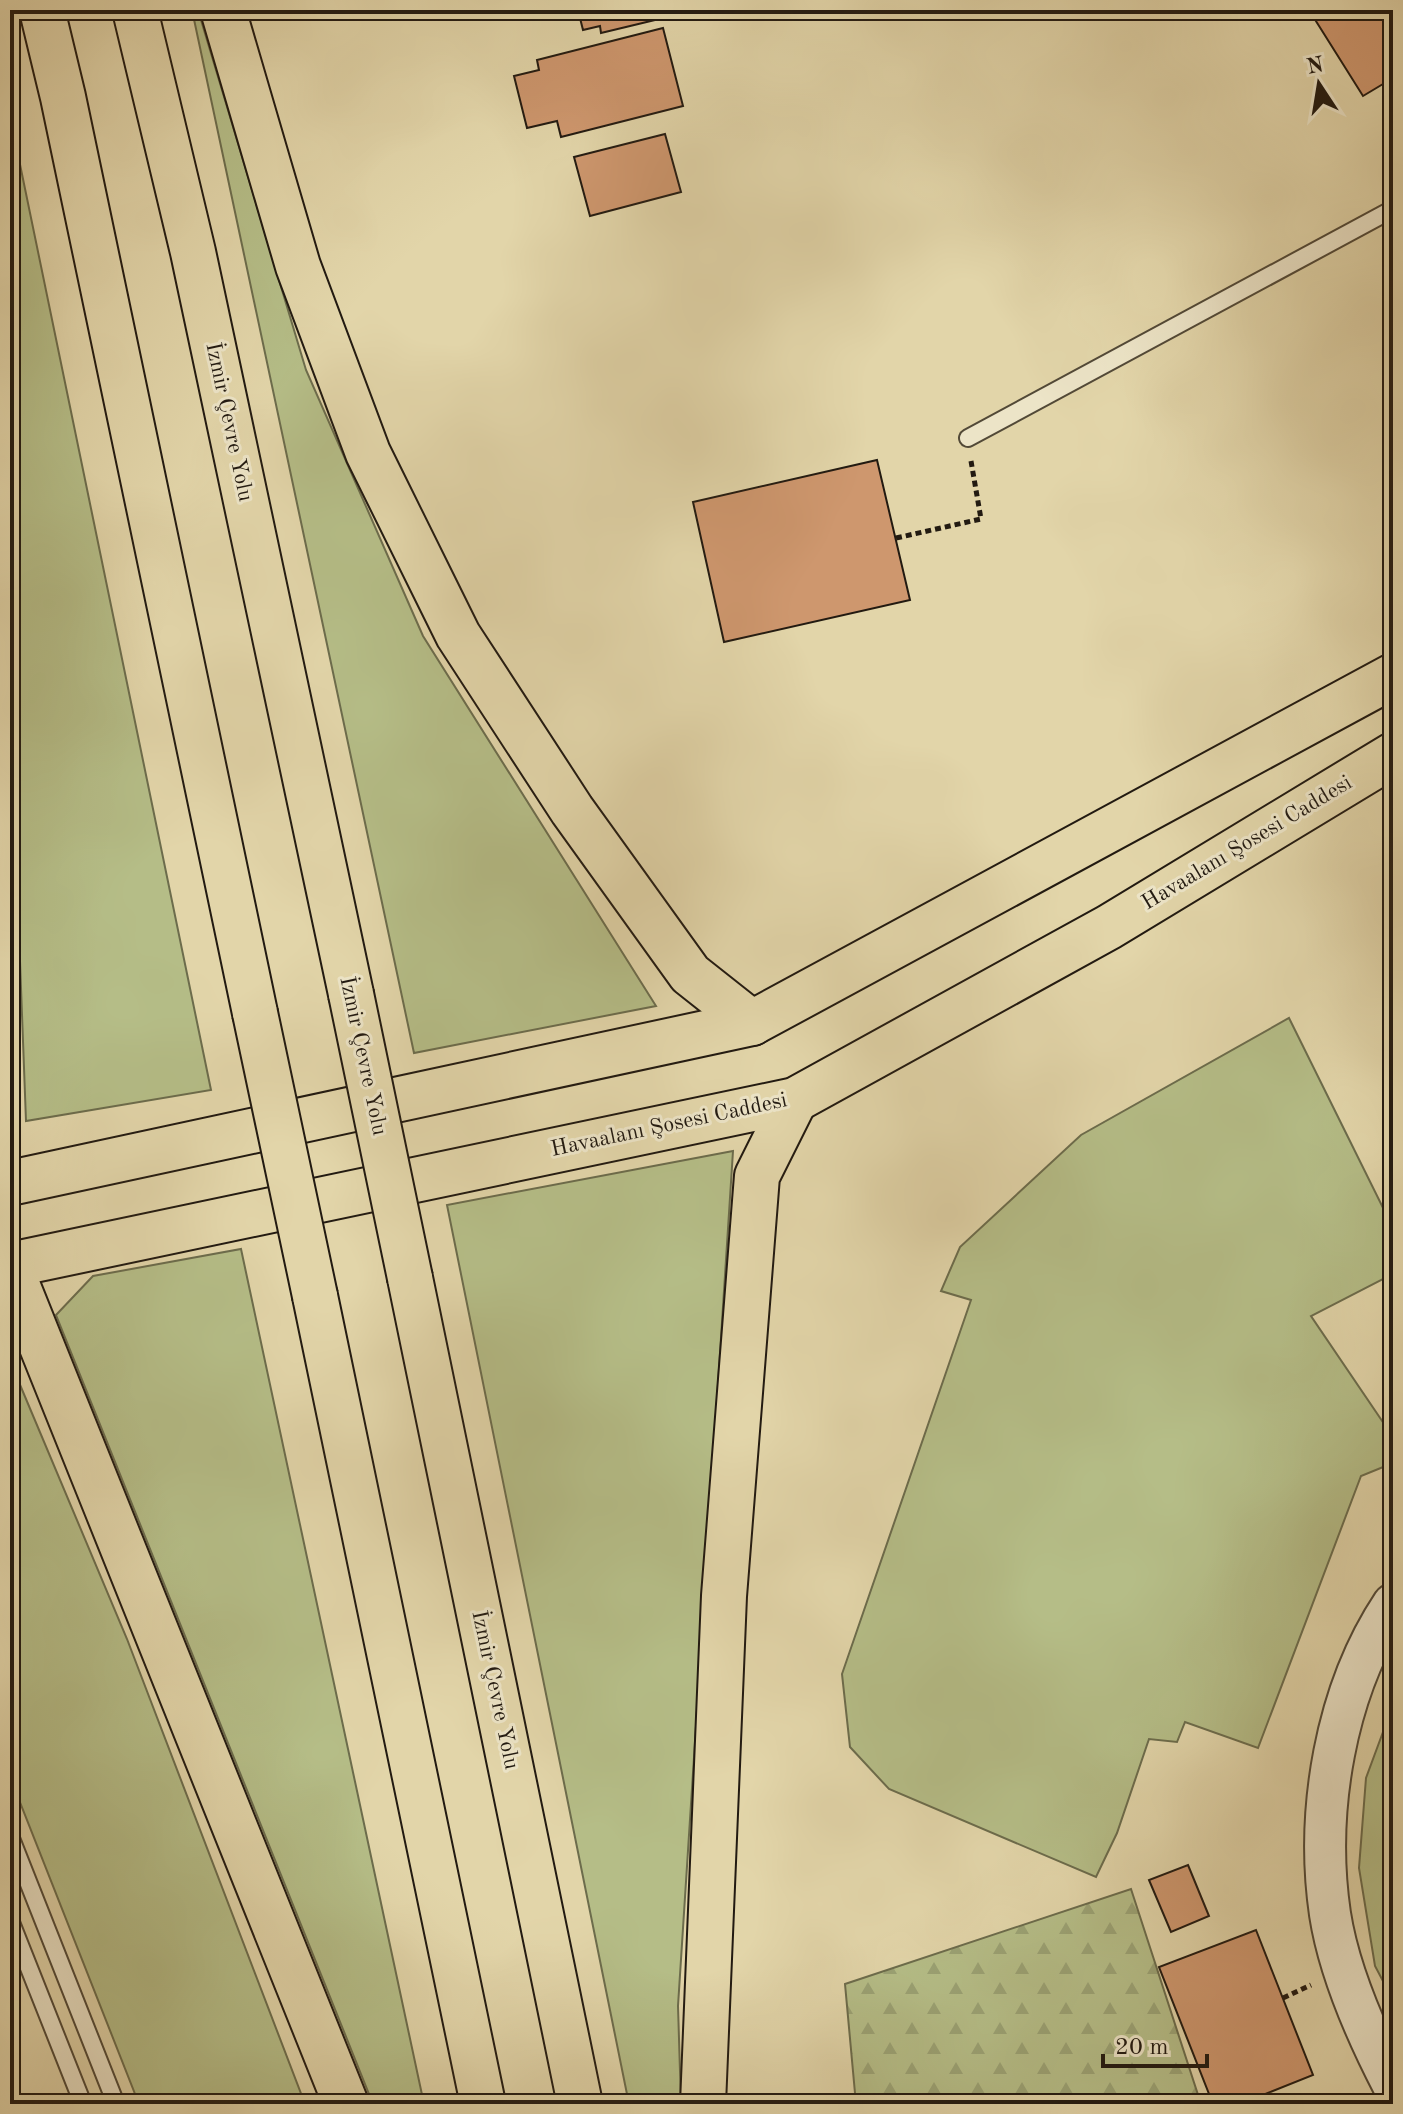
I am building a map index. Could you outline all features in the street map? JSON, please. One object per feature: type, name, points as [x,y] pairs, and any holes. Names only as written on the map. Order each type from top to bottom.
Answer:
[{"type":"main road","points":[[42,10],[67,112],[483,2104]]},
{"type":"main road","name":"İzmir Çevre Yolu","points":[[135,10],[193,252],[351,994],[580,2104]]},
{"type":"main road","points":[[223,10],[298,266],[368,453],[458,635],[572,810],[690,974],[752,1023]]},
{"type":"main road","points":[[10,1183],[752,1023],[1393,676]]},
{"type":"main road","name":"Havaalanı Şosesi Caddesi","points":[[10,1266],[795,1100],[1109,927],[1393,755]]},
{"type":"main road","points":[[703,2104],[724,1596],[757,1176],[795,1100]]},
{"type":"main road","points":[[10,1266],[346,2104]]},
{"type":"street","points":[[1393,1604],[1355,1681],[1333,1762],[1327,1837],[1330,1914],[1347,1978],[1393,2085]]},
{"type":"lane","points":[[968,438],[1393,209]]},
{"type":"lane","points":[[10,1836],[116,2104]]},
{"type":"lane","points":[[10,1920],[83,2104]]},
{"type":"path","points":[[896,538],[981,519],[968,438]]},
{"type":"path","points":[[1283,1998],[1313,1984]]},
{"type":"green space","points":[[192,10],[198,10],[306,370],[423,636],[656,1006],[414,1053]]},
{"type":"green space","points":[[10,116],[211,1090],[26,1121],[10,695]]},
{"type":"green space","points":[[1289,1018],[1393,1228],[1393,1274],[1311,1316],[1393,1437],[1393,1463],[1361,1476],[1258,1748],[1185,1722],[1177,1742],[1149,1739],[1117,1833],[1096,1877],[889,1789],[850,1747],[842,1674],[971,1300],[941,1291],[960,1247],[1081,1135]]},
{"type":"green space","points":[[733,1151],[678,2006],[681,2104],[629,2104],[447,1205]]},
{"type":"green space","points":[[241,1249],[424,2104],[373,2104],[56,1315],[93,1276]]},
{"type":"green space","points":[[10,1361],[127,1639],[305,2104],[139,2104],[10,1777]]},
{"type":"green space","points":[[1393,1705],[1393,2000],[1375,1966],[1359,1868],[1366,1778]]},
{"type":"green space","points":[[1131,1889],[1201,2104],[856,2104],[845,1984]]},
{"type":"building","points":[[578,10],[679,10],[680,14],[601,33],[600,26],[583,30]]},
{"type":"building","points":[[1309,10],[1393,10],[1393,78],[1363,96]]},
{"type":"building","points":[[663,28],[683,106],[561,137],[557,121],[527,128],[514,76],[539,70],[537,60]]},
{"type":"building","points":[[665,134],[681,192],[590,216],[574,157]]},
{"type":"building","points":[[877,460],[910,600],[724,642],[693,502]]},
{"type":"building","points":[[1188,1865],[1209,1916],[1171,1932],[1149,1880]]},
{"type":"building","points":[[1256,1930],[1313,2075],[1240,2104],[1213,2104],[1159,1967]]}]
